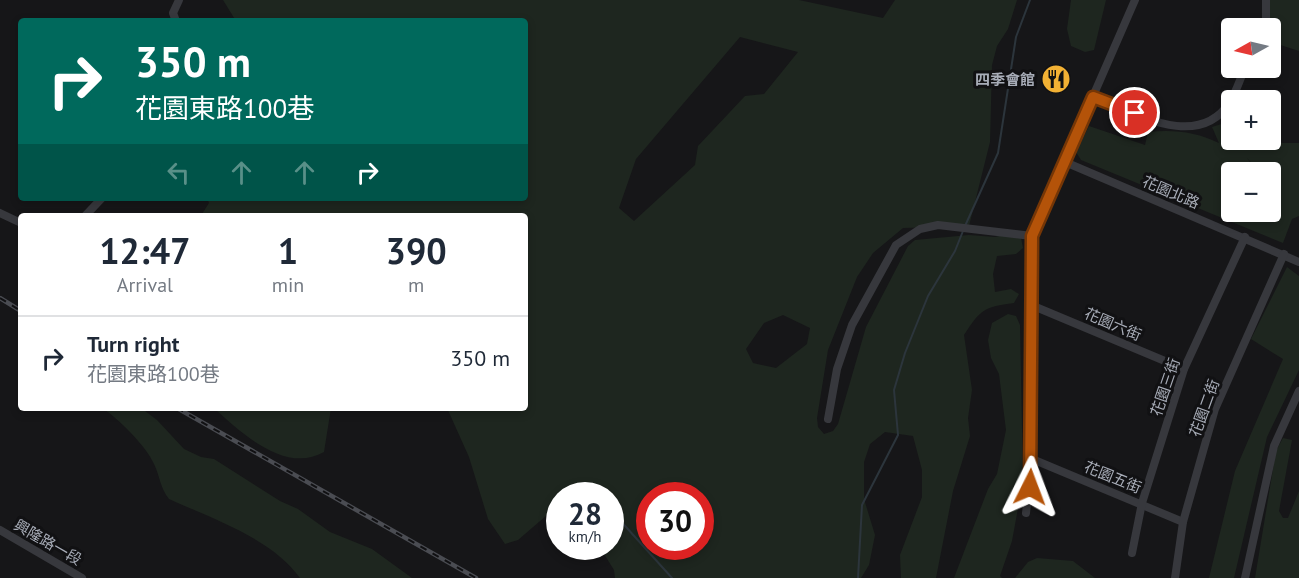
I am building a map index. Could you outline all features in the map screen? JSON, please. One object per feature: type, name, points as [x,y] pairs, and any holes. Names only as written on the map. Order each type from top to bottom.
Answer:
[{"type":"street","points":[[175,18],[173,13],[179,0]]},
{"type":"street","points":[[1026,513],[1032,459],[1032,236],[1135,0]]},
{"type":"street","points":[[1266,0],[1266,18]]},
{"type":"street","points":[[1093,97],[1170,127],[1198,125],[1226,107],[1240,78]]},
{"type":"street","name":"花園北路","points":[[1065,162],[1299,262]]},
{"type":"street","points":[[88,213],[99,201]]},
{"type":"street","points":[[0,213],[18,222]]},
{"type":"street","points":[[828,419],[837,369],[852,325],[896,245],[920,229],[938,225],[973,227],[1032,236]]},
{"type":"street","name":"花園三街","points":[[1132,553],[1142,503],[1184,369],[1245,237]]},
{"type":"street","name":"花園二街","points":[[1174,578],[1183,522],[1215,409],[1284,254]]},
{"type":"street","name":"花園六街","points":[[1031,304],[1184,369]]},
{"type":"street","points":[[1245,578],[1274,446],[1299,391]]},
{"type":"street","name":"花園五街","points":[[1032,459],[1183,522]]},
{"type":"street","name":"興隆路一段","points":[[0,530],[82,578]]},
{"type":"shaded area","points":[[223,0],[799,0],[883,18],[895,0],[1017,0],[1008,29],[997,46],[992,65],[990,142],[969,226],[903,228],[873,253],[857,277],[828,350],[817,418],[818,427],[824,434],[833,431],[838,424],[866,327],[908,246],[915,240],[969,235],[995,237],[1012,233],[1021,238],[1023,248],[1016,254],[997,256],[993,274],[995,292],[1011,289],[1019,294],[1014,303],[984,311],[964,335],[972,390],[968,418],[970,436],[953,491],[936,578],[901,578],[900,555],[922,497],[922,470],[913,436],[885,432],[870,444],[864,462],[864,499],[875,535],[869,565],[861,578],[615,578],[614,570],[608,560],[624,560],[624,482],[546,482],[546,516],[518,540],[505,544],[488,519],[469,457],[448,411],[528,411],[528,213],[203,213],[208,201],[528,201],[528,18],[234,18]],"holes":[[[740,37],[798,52],[764,94],[745,96],[698,146],[695,165],[634,221],[619,208],[636,159]],[[783,315],[810,328],[807,344],[776,368],[753,363],[746,349],[764,323]]]},
{"type":"shaded area","points":[[1071,0],[1106,0],[1094,50],[1085,52],[1071,46],[1067,29]]},
{"type":"shaded area","points":[[1267,0],[1299,0],[1299,51],[1281,45],[1281,18],[1269,18]]},
{"type":"shaded area","points":[[1221,124],[1221,150],[1281,150],[1281,142],[1299,143],[1299,216],[1292,219],[1283,243],[1232,222],[1281,222],[1281,162],[1251,162],[1247,158],[1250,162],[1221,162],[1221,218],[1081,160],[1076,152],[1089,126],[1145,145],[1148,132],[1167,131],[1185,132],[1219,143],[1212,127]]},
{"type":"shaded area","points":[[1287,267],[1299,276],[1299,370],[1267,437],[1234,578],[1209,578],[1235,471],[1283,359],[1251,339]]},
{"type":"shaded area","points":[[1008,314],[1016,316],[1020,325],[1023,481],[1012,541],[1000,576],[1002,578],[954,578],[988,489],[997,474],[1006,430],[999,374],[991,358],[988,340],[992,323]]},
{"type":"shaded area","points":[[106,411],[145,411],[157,420],[184,449],[201,457],[214,459],[280,501],[298,509],[330,532],[372,549],[412,578],[300,578],[288,564],[258,541],[222,522],[169,499],[145,449]]},
{"type":"shaded area","points":[[217,411],[331,411],[324,452],[310,457],[295,458],[280,455],[265,448]]},
{"type":"shaded area","points":[[1283,438],[1292,440],[1279,511],[1283,518],[1288,518],[1299,491],[1299,578],[1255,578],[1276,451]]},
{"type":"shaded area","points":[[1037,558],[1073,561],[1095,578],[1015,578],[1028,562]]},
{"type":"waterway","points":[[965,226],[998,153],[1016,37],[1030,0]]},
{"type":"waterway","points":[[858,578],[862,505],[898,435],[894,390],[905,353],[928,296],[955,251],[963,231]]},
{"type":"waterway","points":[[624,525],[672,578]]},
{"type":"railway","points":[[0,298],[18,309]]},
{"type":"railway","points":[[182,411],[476,578]]},
{"type":"place","name":"四季會館","points":[[1056,79]]},
{"type":"route","points":[[1030,487],[1032,236],[1093,97],[1135,113]]}]
